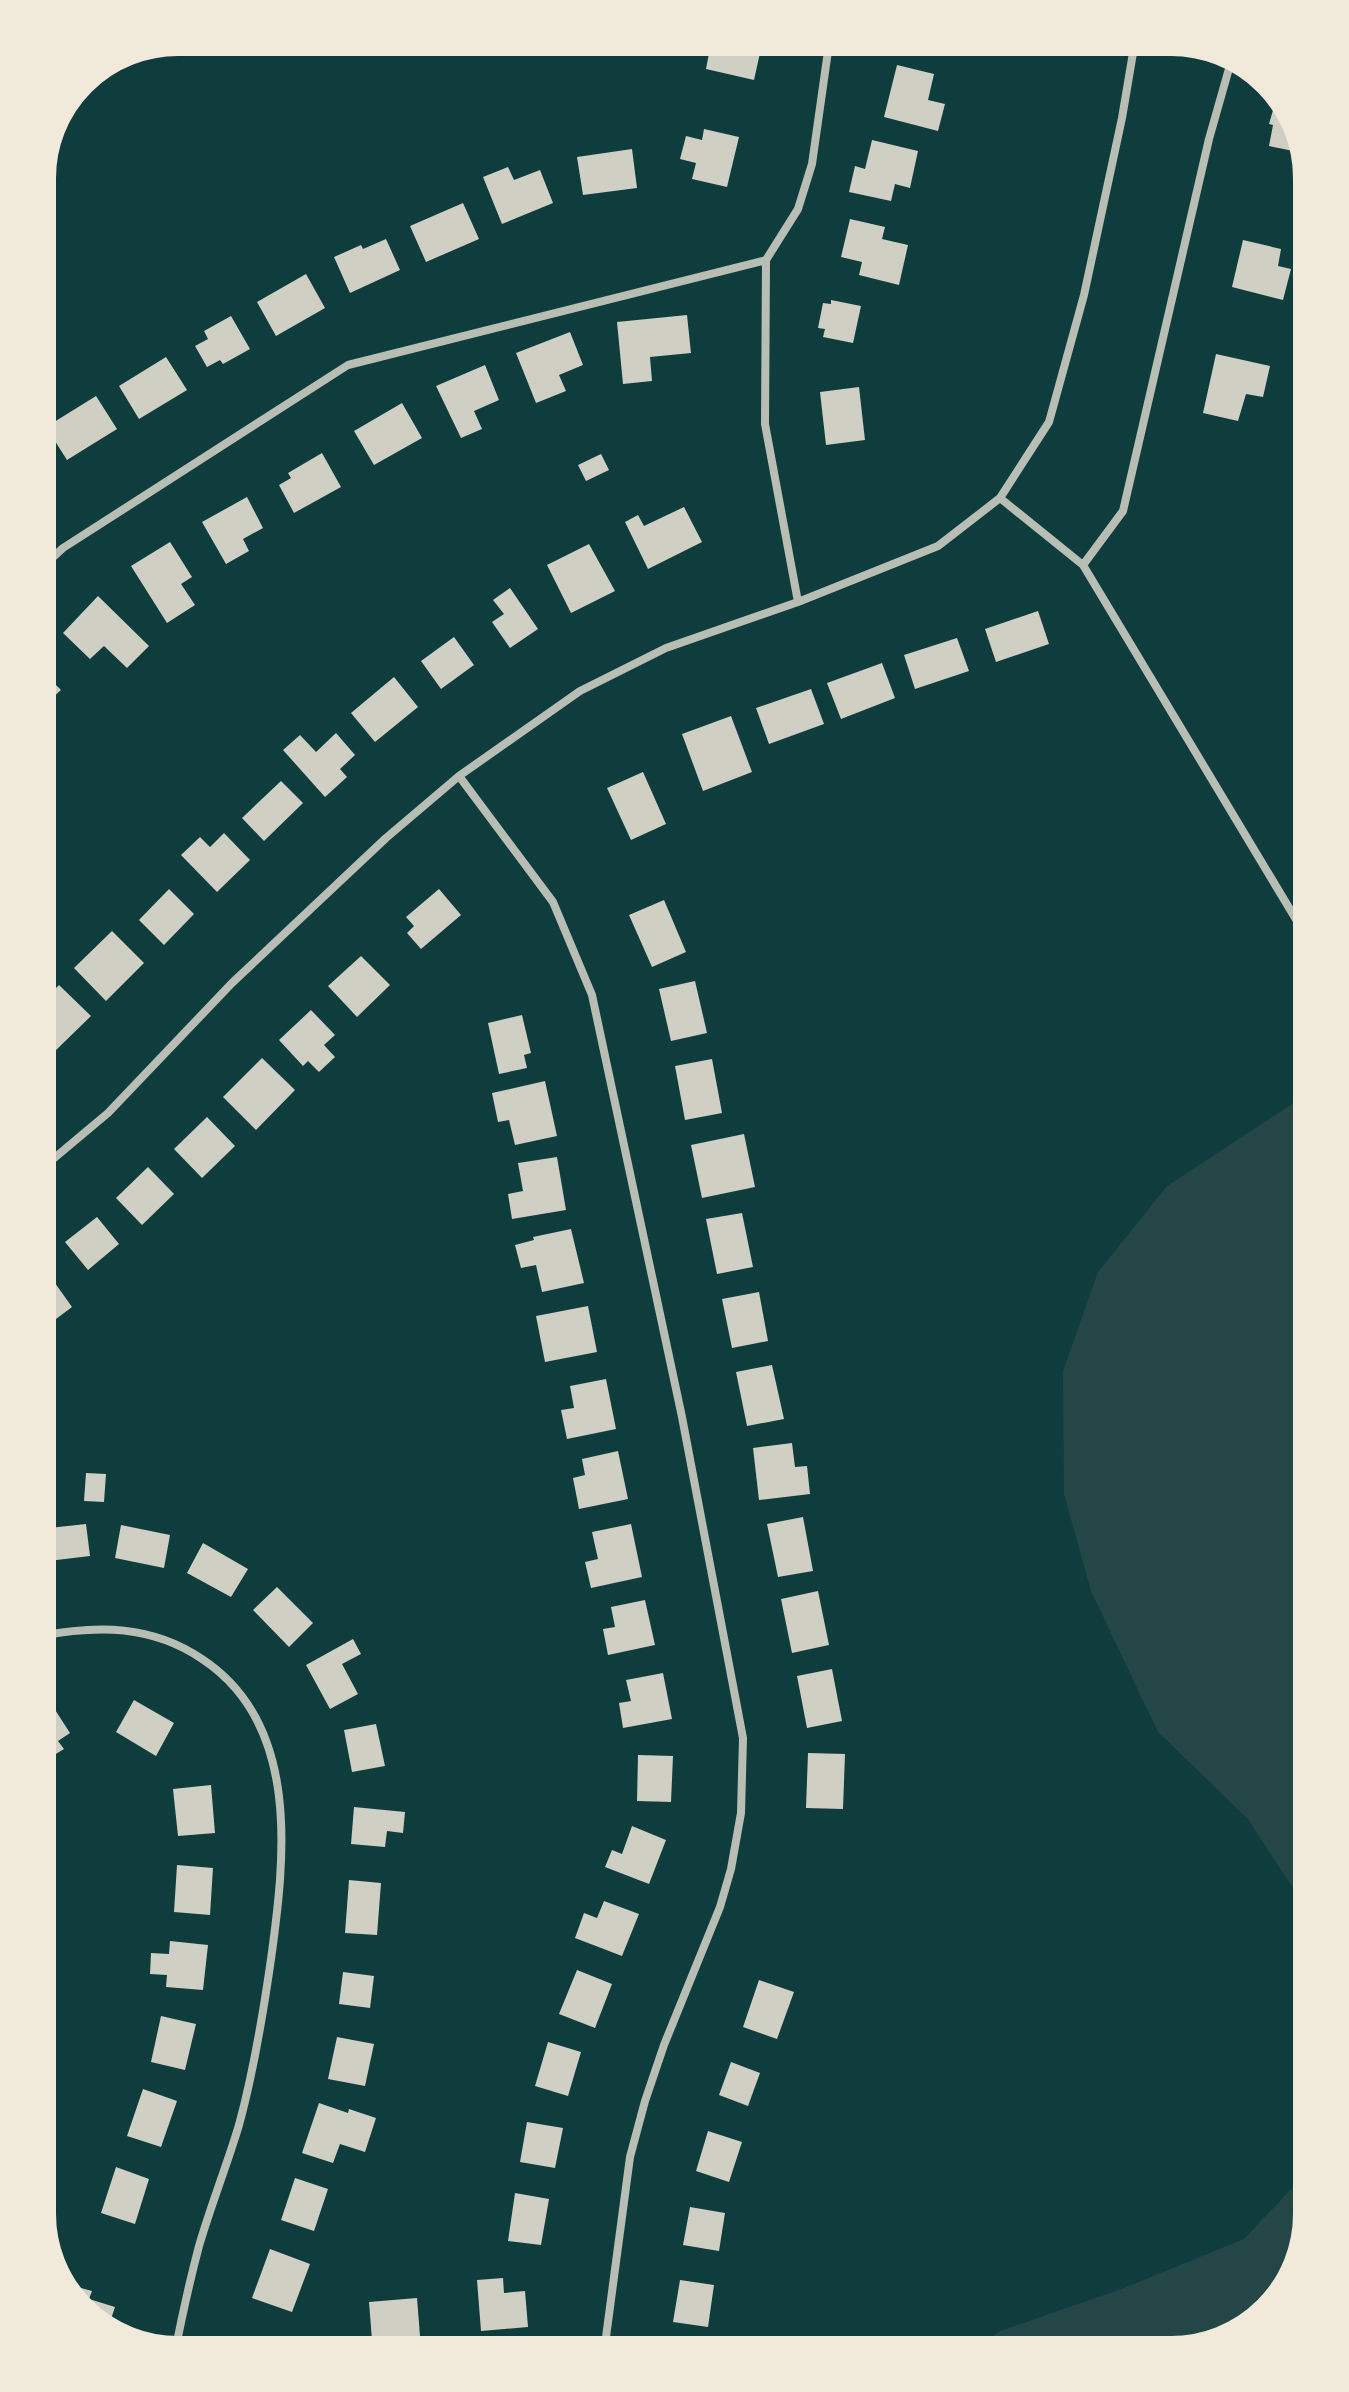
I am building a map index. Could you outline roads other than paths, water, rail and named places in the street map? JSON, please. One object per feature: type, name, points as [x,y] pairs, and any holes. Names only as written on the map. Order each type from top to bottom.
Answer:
[{"type":"street","points":[[798,602],[765,424],[766,260],[798,209],[812,164],[828,54]]},
{"type":"street","points":[[54,1158],[108,1113],[232,983],[386,838],[459,776],[580,691],[666,648],[798,602],[938,546],[1000,498],[1049,422],[1084,295],[1133,54]]},
{"type":"street","points":[[1083,565],[1123,511],[1209,139],[1229,69]]},
{"type":"street","points":[[54,556],[348,365],[766,260]]},
{"type":"street","points":[[1000,498],[1083,565],[1295,918]]},
{"type":"street","points":[[459,776],[553,902],[592,995],[682,1417],[743,1738],[741,1813],[731,1869],[720,1907],[664,2045],[630,2157],[606,2338]]},
{"type":"street","points":[[54,1633],[74,1629],[115,1628],[152,1634],[188,1649],[221,1671],[246,1702],[265,1736],[276,1775],[282,1815],[283,1860],[260,2030],[238,2125],[199,2246],[178,2338]]}]
